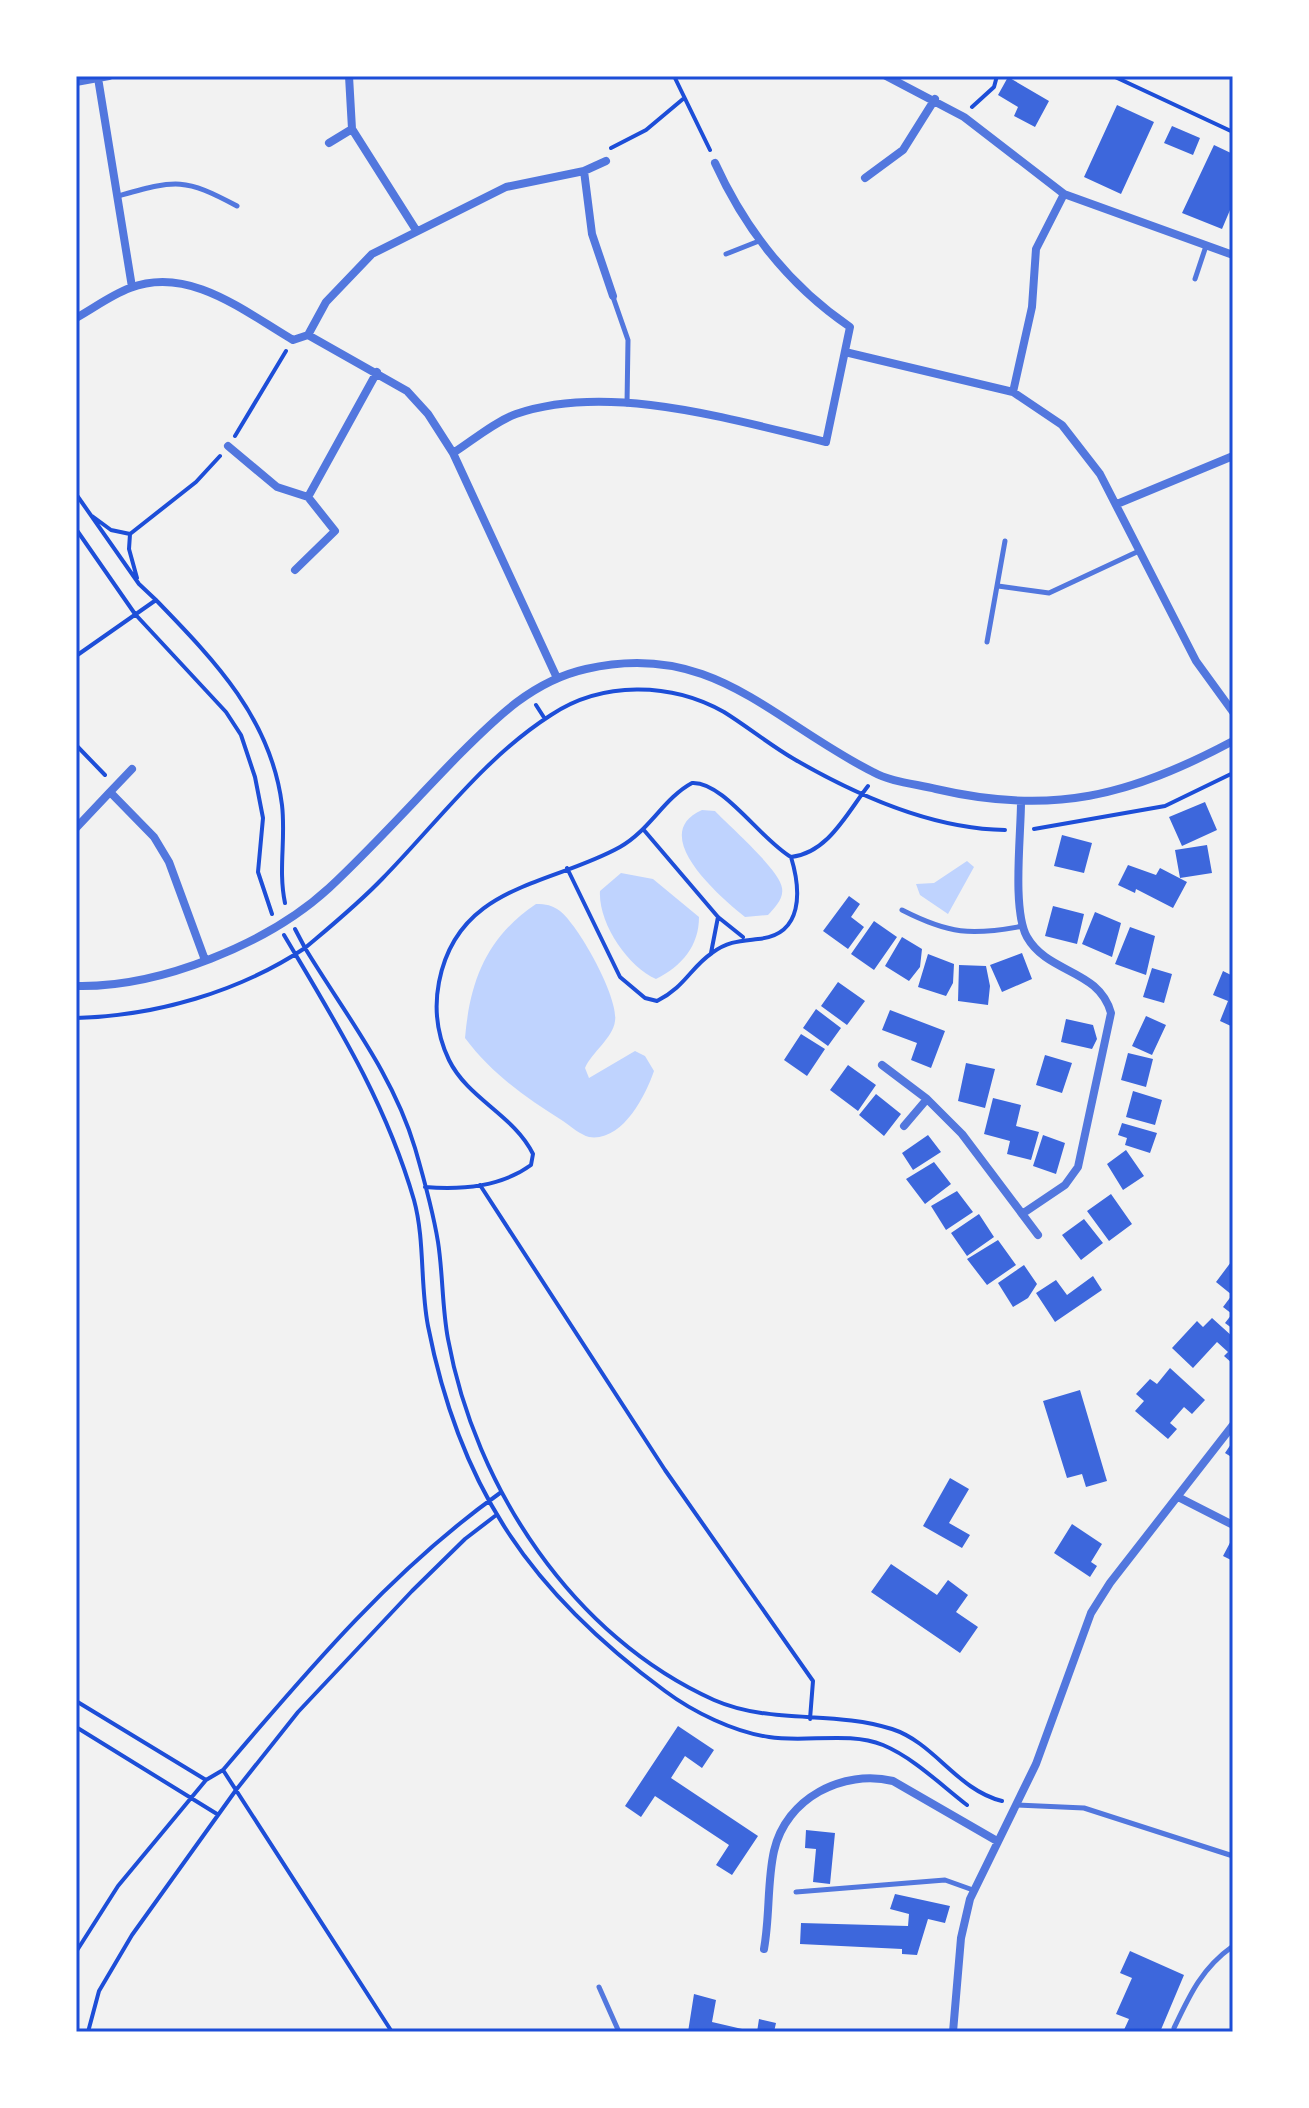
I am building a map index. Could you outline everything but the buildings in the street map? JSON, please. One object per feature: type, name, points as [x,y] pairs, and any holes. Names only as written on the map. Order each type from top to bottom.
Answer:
[{"type":"street","points":[[76,82],[109,76]]},
{"type":"street","points":[[349,76],[352,129],[416,230]]},
{"type":"street","points":[[886,76],[935,99],[964,117],[1064,194],[1233,255]]},
{"type":"street","points":[[98,78],[132,287]]},
{"type":"street","points":[[865,178],[903,150],[935,99]]},
{"type":"street","points":[[329,143],[352,129]]},
{"type":"street","points":[[76,318],[132,287],[164,282],[190,283],[293,340],[308,335],[326,302],[372,254],[506,187],[584,171],[606,161]]},
{"type":"street","points":[[453,453],[513,415],[566,401],[710,416],[826,442],[850,327],[823,309],[759,241],[728,191],[715,163]]},
{"type":"street","points":[[584,171],[592,234],[613,296]]},
{"type":"street","points":[[1013,392],[1032,307],[1036,249],[1064,194]]},
{"type":"street","points":[[308,335],[407,391],[428,414],[453,453],[557,678]]},
{"type":"street","points":[[845,352],[1013,392],[1062,425],[1100,474],[1196,661],[1233,712]]},
{"type":"street","points":[[308,497],[377,372]]},
{"type":"street","points":[[228,446],[277,487],[308,497],[335,531],[295,570]]},
{"type":"street","points":[[1117,504],[1233,456]]},
{"type":"street","points":[[76,986],[138,982],[205,960],[278,924],[327,890],[492,721],[528,693],[557,678],[587,668],[643,661],[688,667],[733,686],[801,732],[877,774],[982,800],[1063,801],[1138,786],[1233,741]]},
{"type":"street","points":[[76,828],[132,769]]},
{"type":"street","points":[[113,789],[154,837],[169,862],[205,960]]},
{"type":"street","points":[[1021,802],[1023,926],[1044,957],[1097,984],[1108,999],[1111,1013],[1078,1167],[1065,1185],[1022,1214]]},
{"type":"street","points":[[882,1065],[927,1099],[962,1134],[1038,1235]]},
{"type":"street","points":[[904,1126],[927,1099]]},
{"type":"street","points":[[953,2032],[962,1929],[973,1890],[1036,1764],[1099,1599],[1233,1425]]},
{"type":"street","points":[[1178,1497],[1233,1525]]},
{"type":"street","points":[[764,1949],[773,1853],[778,1835],[798,1808],[836,1783],[875,1777],[893,1781],[997,1841]]},
{"type":"lane","points":[[118,196],[166,183],[185,182],[237,206]]},
{"type":"lane","points":[[726,254],[759,241]]},
{"type":"lane","points":[[1195,279],[1207,245]]},
{"type":"lane","points":[[613,296],[628,340],[627,405]]},
{"type":"lane","points":[[987,642],[1005,541]]},
{"type":"lane","points":[[998,586],[1049,593],[1140,550]]},
{"type":"lane","points":[[902,910],[937,928],[962,933],[988,933],[1023,926]]},
{"type":"lane","points":[[1016,1805],[1084,1808],[1233,1856]]},
{"type":"lane","points":[[796,1892],[945,1880],[973,1890]]},
{"type":"lane","points":[[1174,2028],[1198,1979],[1209,1965],[1233,1946]]},
{"type":"lane","points":[[599,1987],[619,2032]]},
{"type":"path","points":[[674,76],[715,163]]},
{"type":"path","points":[[964,117],[978,99],[994,87],[997,76]]},
{"type":"path","points":[[1113,76],[1233,132]]},
{"type":"path","points":[[584,171],[587,160],[646,130],[683,99]]},
{"type":"path","points":[[76,494],[139,584],[209,654],[239,692],[262,735],[282,803],[283,859],[279,876],[289,917]]},
{"type":"path","points":[[92,516],[111,530],[130,534],[129,549],[139,584]]},
{"type":"path","points":[[76,529],[135,614],[207,689],[241,735],[255,777],[263,818],[258,872],[265,903],[319,990],[375,1092],[410,1189],[432,1340],[455,1431],[495,1516],[558,1599],[601,1641],[668,1693],[707,1716],[769,1737],[864,1741],[884,1745],[970,1806]]},
{"type":"path","points":[[76,656],[156,600]]},
{"type":"path","points":[[76,1018],[144,1012],[183,1002],[228,987],[296,954],[363,898],[453,802],[527,732],[571,704],[599,694],[653,690],[687,697],[721,711],[795,759],[863,793],[948,823],[1021,831],[1165,806],[1233,773]]},
{"type":"path","points":[[76,745],[113,789]]},
{"type":"path","points":[[791,857],[812,851],[824,841],[877,774]]},
{"type":"path","points":[[425,1187],[449,1189],[480,1185],[520,1173],[531,1165],[533,1154],[520,1133],[456,1074],[447,1056],[435,1005],[446,956],[460,934],[497,898],[621,846],[643,829],[683,788],[704,782],[714,787],[777,849],[791,857],[798,880],[797,911],[780,932],[755,940],[743,937],[718,917],[643,829]]},
{"type":"path","points":[[567,868],[620,977],[645,998],[657,1001],[669,994],[685,983],[710,954],[743,937]]},
{"type":"path","points":[[710,954],[718,917]]},
{"type":"path","points":[[305,948],[376,1057],[402,1111],[438,1243],[448,1338],[459,1388],[486,1464],[500,1493],[537,1549],[579,1600],[630,1648],[715,1700],[763,1715],[866,1724],[904,1733],[981,1792],[1016,1805]]},
{"type":"path","points":[[480,1185],[665,1470],[813,1681],[810,1719]]},
{"type":"path","points":[[76,1952],[118,1886],[206,1780],[223,1770],[352,1624],[406,1570],[500,1493]]},
{"type":"path","points":[[88,2032],[99,1991],[132,1935],[217,1814],[298,1712],[412,1591],[465,1539],[495,1516]]},
{"type":"path","points":[[76,1701],[206,1780]]},
{"type":"path","points":[[76,1727],[217,1814]]},
{"type":"path","points":[[223,1770],[392,2032]]},
{"type":"water","points":[[702,810],[715,811],[773,870],[782,888],[782,896],[768,915],[745,917],[693,865],[682,834],[687,821]]},
{"type":"water","points":[[967,861],[974,867],[948,914],[920,895],[916,884],[934,883]]},
{"type":"water","points":[[621,873],[653,879],[699,917],[696,937],[687,954],[674,968],[656,979],[625,954],[604,917],[600,891]]},
{"type":"water","points":[[536,904],[554,907],[568,919],[596,963],[611,996],[615,1021],[585,1068],[589,1078],[635,1051],[645,1056],[654,1071],[645,1093],[630,1116],[622,1125],[601,1137],[583,1134],[523,1094],[486,1063],[465,1038],[471,997],[484,962],[505,931]]}]
